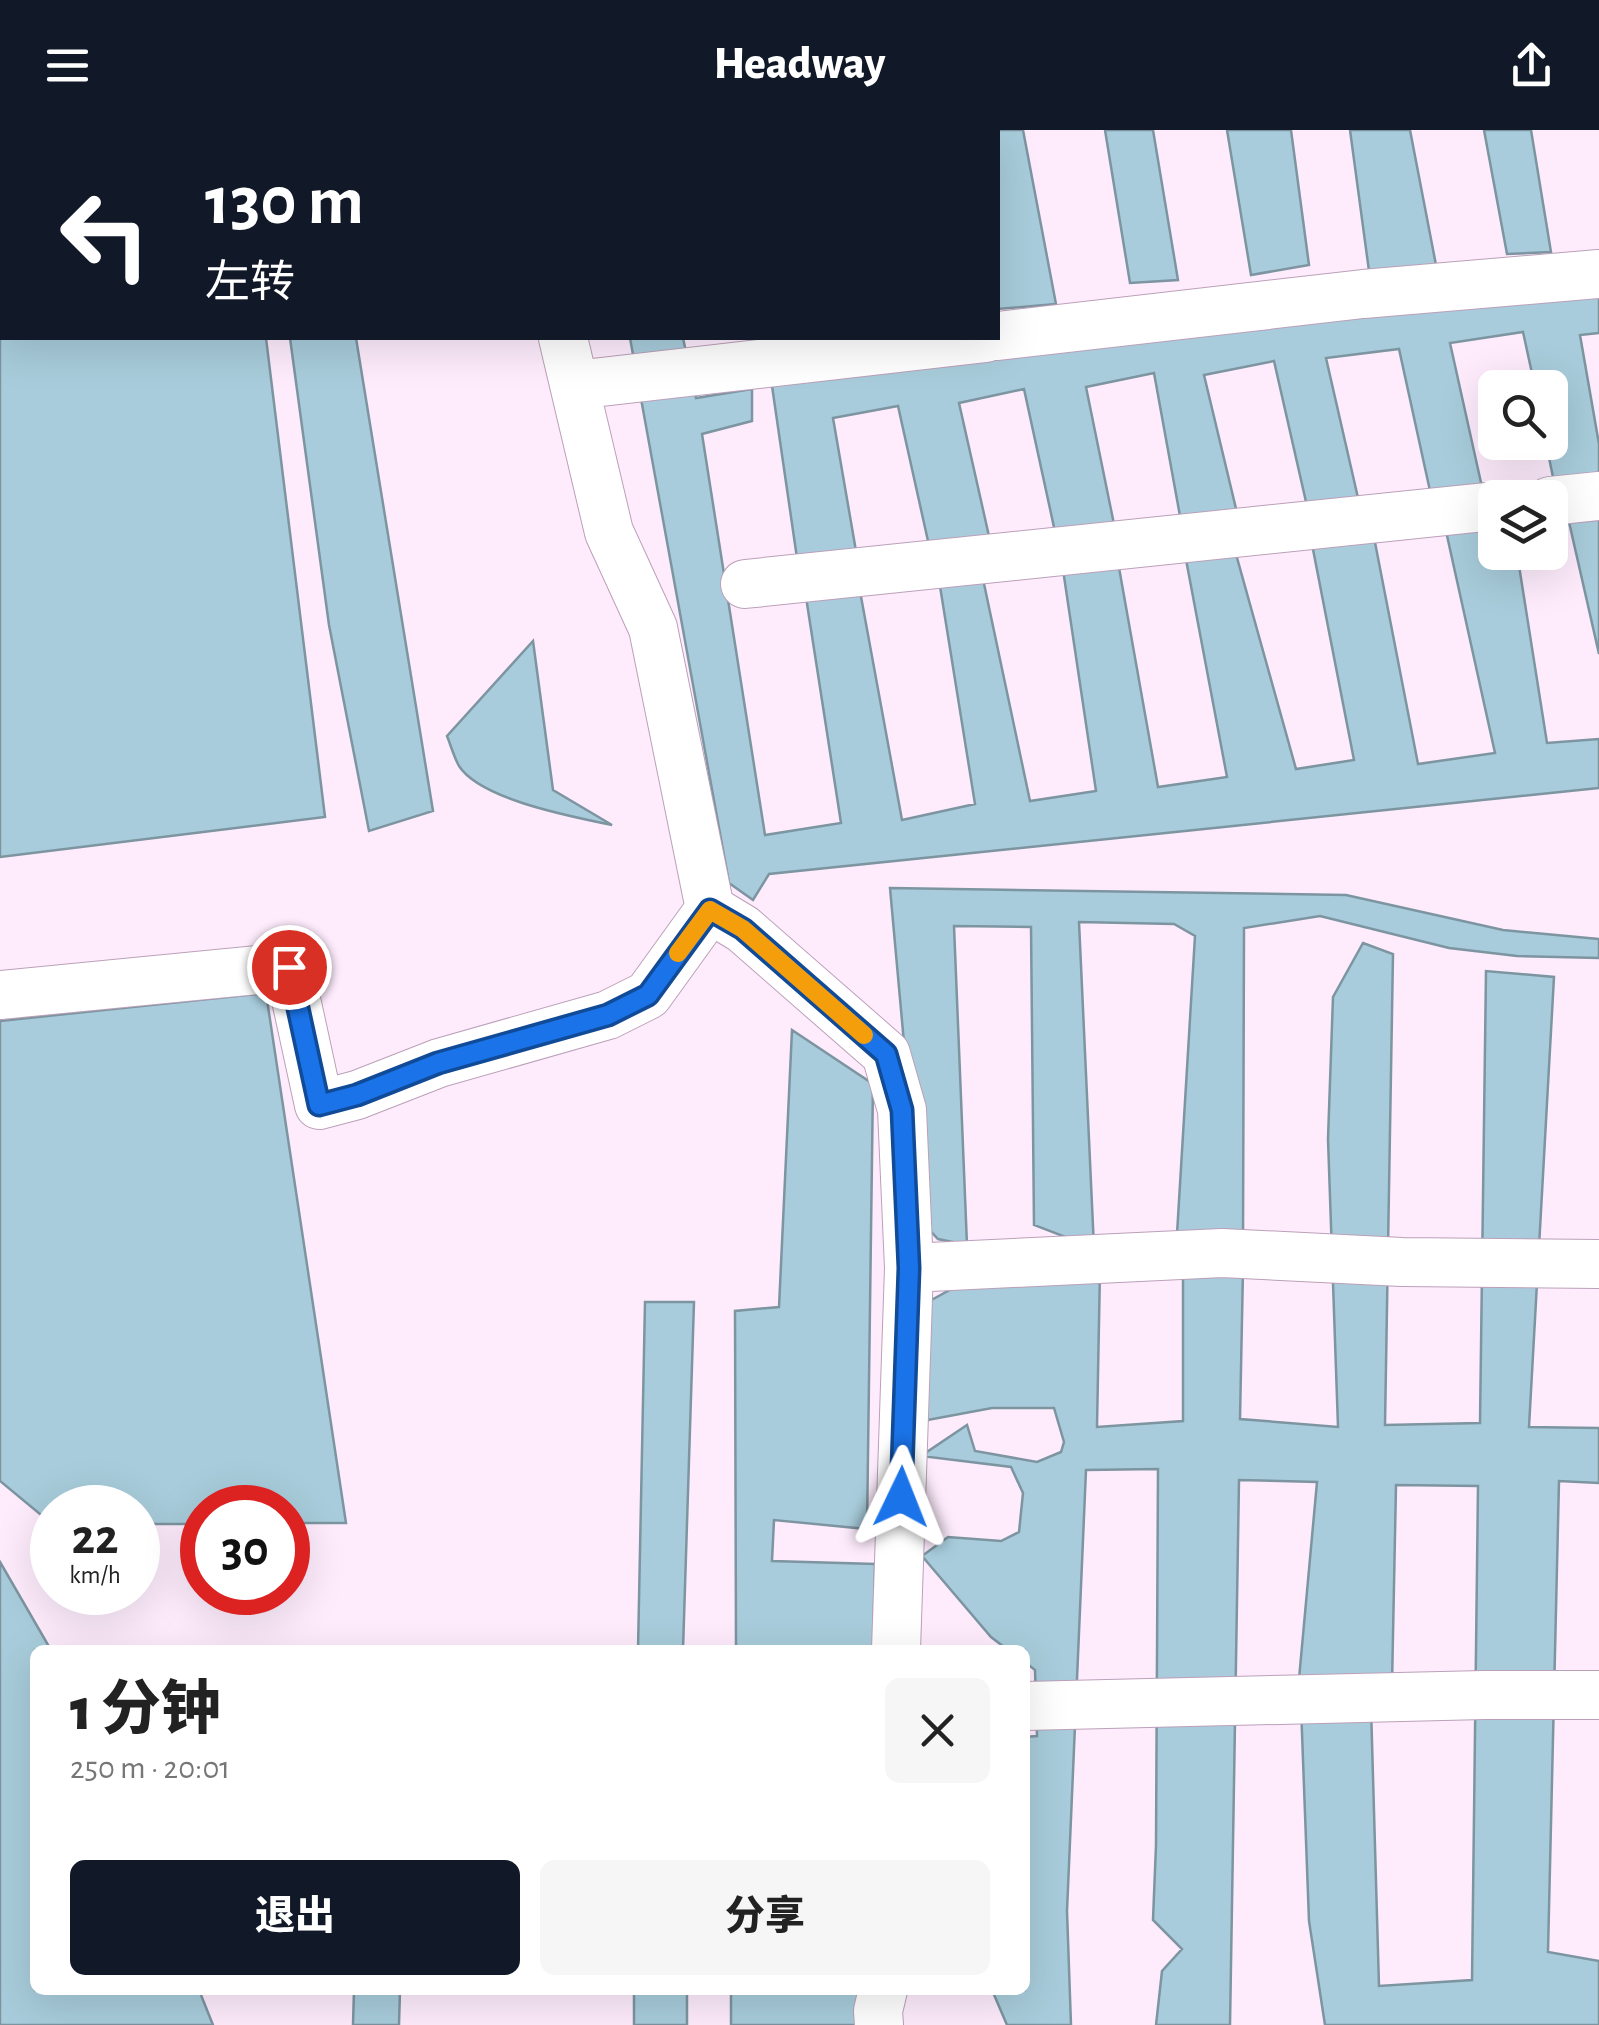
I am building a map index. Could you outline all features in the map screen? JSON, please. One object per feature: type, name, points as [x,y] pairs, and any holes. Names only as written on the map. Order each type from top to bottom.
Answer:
[{"type":"street","points":[[1000,336],[1363,294],[1599,274]]},
{"type":"street","points":[[0,996],[289,967],[319,1105],[357,1095],[438,1063],[608,1015],[648,995],[710,910],[653,628],[609,532],[564,340]]},
{"type":"street","points":[[575,384],[968,340]]},
{"type":"street","points":[[1568,499],[1599,496]]},
{"type":"street","points":[[745,584],[1478,508]]},
{"type":"street","points":[[710,910],[743,929],[886,1054],[902,1110],[909,1268],[896,1645]]},
{"type":"street","points":[[909,1268],[1222,1253],[1402,1262],[1599,1264]]},
{"type":"street","points":[[1030,1706],[1484,1694],[1599,1696]]},
{"type":"street","points":[[879,2025],[882,1995]]},
{"type":"water","points":[[1000,130],[1023,130],[1056,304],[1000,309]]},
{"type":"water","points":[[1105,130],[1153,130],[1178,280],[1130,283]]},
{"type":"water","points":[[1227,130],[1291,130],[1309,265],[1251,275]]},
{"type":"water","points":[[1350,130],[1410,130],[1436,265],[1369,271]]},
{"type":"water","points":[[1484,130],[1531,130],[1551,252],[1507,254]]},
{"type":"water","points":[[1599,289],[1599,333],[1580,335],[1599,444],[1599,483],[1568,486],[1568,480],[1554,480],[1549,460],[1568,460],[1568,370],[1531,370],[1523,332],[1450,343],[1480,480],[1478,496],[1432,500],[1399,349],[1326,358],[1361,511],[1309,515],[1274,361],[1204,375],[1238,517],[1182,527],[1154,373],[1086,387],[1116,534],[1057,541],[1024,389],[959,403],[991,545],[930,550],[898,406],[833,418],[856,551],[798,565],[771,379]]},
{"type":"water","points":[[0,340],[266,340],[325,817],[0,857]]},
{"type":"water","points":[[290,340],[356,340],[433,811],[369,831],[329,625]]},
{"type":"water","points":[[630,340],[683,340],[696,398],[752,389],[752,421],[702,434],[765,835],[841,823],[806,597],[860,591],[902,820],[975,804],[939,580],[983,579],[1030,801],[1096,791],[1062,563],[1118,562],[1158,787],[1227,777],[1184,549],[1234,547],[1296,769],[1354,760],[1311,539],[1373,532],[1418,764],[1495,753],[1446,531],[1478,526],[1478,570],[1520,570],[1547,743],[1599,739],[1599,788],[769,874],[753,900],[729,883]]},
{"type":"water","points":[[1599,516],[1599,654],[1569,522]]},
{"type":"water","points":[[533,641],[553,790],[612,825],[507,798],[470,778],[459,766],[447,736]]},
{"type":"water","points":[[890,888],[1346,895],[1503,930],[1599,939],[1599,958],[1517,956],[1449,948],[1320,916],[1244,928],[1243,1243],[1177,1234],[1195,936],[1174,924],[1079,922],[1094,1248],[1034,1225],[1031,927],[954,926],[967,1245],[938,1239],[920,1220]]},
{"type":"water","points":[[1363,943],[1393,954],[1385,1425],[1480,1423],[1486,971],[1554,977],[1529,1427],[1599,1428],[1599,1483],[1559,1481],[1548,1952],[1599,1961],[1599,2025],[1325,2025],[1309,1921],[1301,1706],[1371,1707],[1379,1986],[1472,1980],[1478,1486],[1396,1485],[1392,1685],[1299,1679],[1317,1482],[1239,1480],[1230,2025],[1156,2025],[1162,1971],[1182,1949],[1153,1920],[1158,1469],[1086,1470],[1067,1911],[1071,2025],[1007,2025],[994,1995],[1030,1995],[1030,1737],[1037,1736],[1035,1670],[1030,1666],[1030,1645],[1001,1645],[991,1637],[922,1556],[948,1537],[1001,1541],[1019,1532],[1023,1493],[1011,1467],[921,1456],[967,1425],[975,1451],[1037,1462],[1061,1452],[1064,1442],[1054,1408],[992,1408],[917,1422],[926,1303],[968,1280],[1100,1270],[1097,1427],[1183,1421],[1183,1271],[1243,1269],[1240,1419],[1338,1427],[1328,1139],[1333,997]]},
{"type":"water","points":[[266,993],[346,1523],[310,1523],[310,1485],[180,1485],[180,1524],[160,1524],[160,1485],[30,1485],[30,1506],[0,1481],[0,1021]]},
{"type":"water","points":[[792,1030],[873,1084],[867,1529],[774,1520],[772,1561],[875,1564],[873,1645],[736,1645],[735,1311],[779,1307]]},
{"type":"water","points":[[645,1302],[694,1302],[683,1645],[638,1645]]},
{"type":"water","points":[[0,1562],[48,1645],[30,1645],[30,1995],[201,1995],[213,2025],[0,2025]]},
{"type":"water","points":[[354,1995],[400,1995],[399,2025],[353,2025]]},
{"type":"water","points":[[634,1995],[687,1995],[687,2025],[634,2025]]},
{"type":"water","points":[[731,1995],[857,1995],[859,2025],[731,2025]]},
{"type":"slow traffic","points":[[678,953],[710,910],[743,929],[864,1035]]},
{"type":"route","points":[[289,967],[319,1105],[357,1095],[438,1063],[608,1015],[648,995],[710,910],[743,929],[886,1054],[902,1110],[909,1268],[901,1497]]}]
